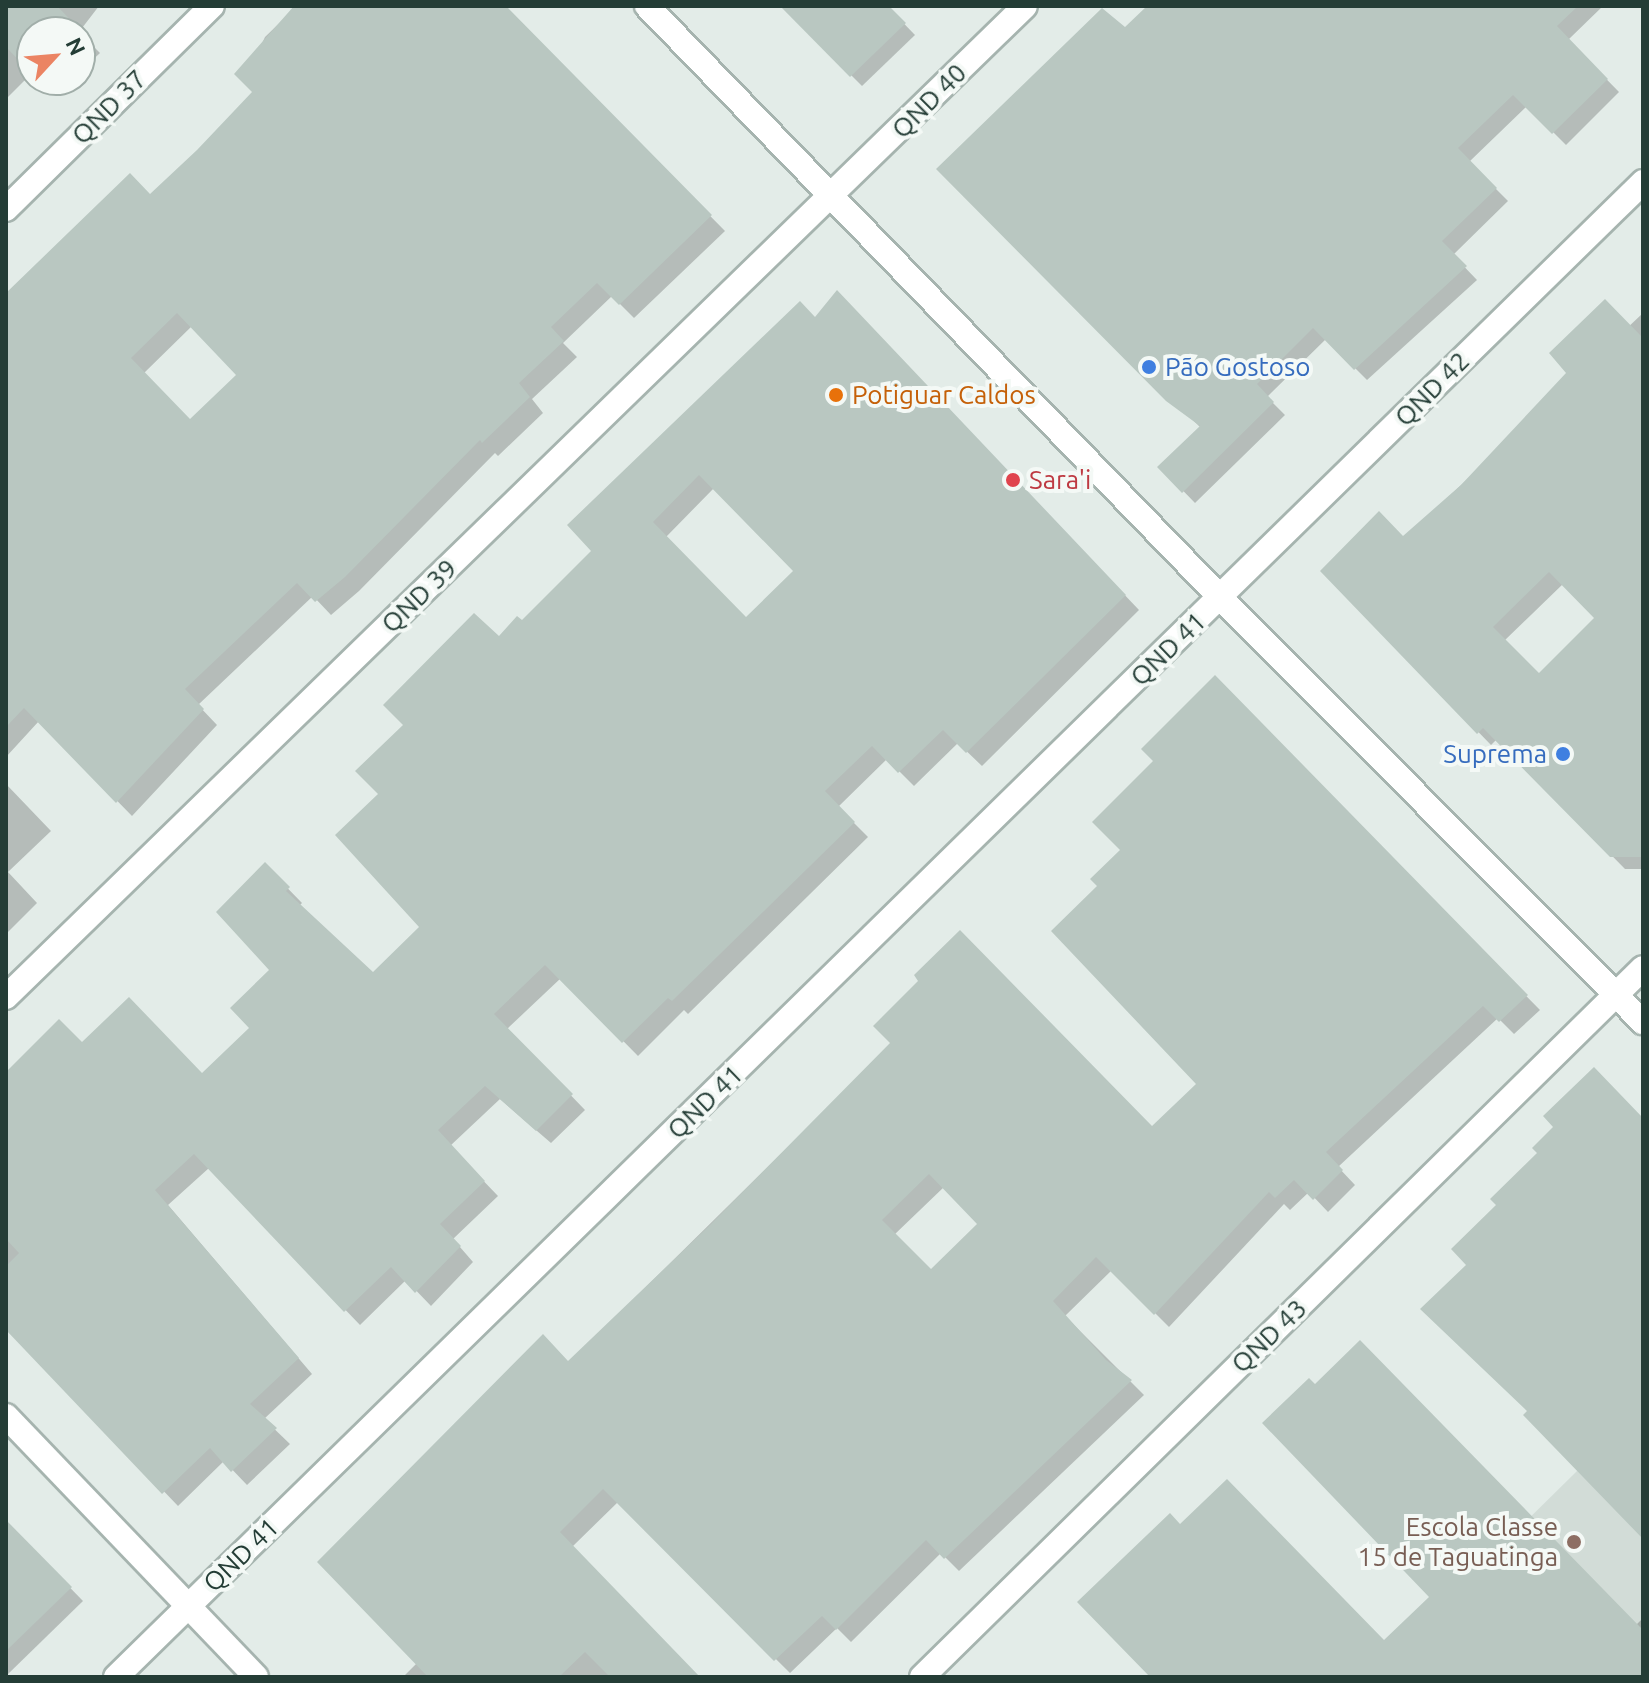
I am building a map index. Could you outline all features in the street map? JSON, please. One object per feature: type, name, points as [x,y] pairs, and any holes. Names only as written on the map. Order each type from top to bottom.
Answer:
[{"type":"street","name":"QND 37","points":[[6,209],[212,6]]},
{"type":"street","points":[[647,6],[1220,597],[1643,1022]]},
{"type":"street","name":"QND 40","points":[[833,195],[1025,6]]},
{"type":"street","name":"QND 42","points":[[1220,597],[1643,182]]},
{"type":"street","name":"QND 39","points":[[6,997],[833,195]]},
{"type":"street","name":"QND 41","points":[[116,1677],[1220,597]]},
{"type":"street","name":"QND 43","points":[[922,1677],[1643,968]]},
{"type":"street","points":[[6,1416],[256,1677]]},
{"type":"shaded area","name":"Escola Classe 15 de Taguatinga","points":[[1643,1406],[1643,1677],[1368,1677]]},
{"type":"building","points":[[6,6],[57,6],[67,16],[16,16],[16,57],[6,47]]},
{"type":"building","points":[[294,6],[506,6],[712,215],[619,305],[597,283],[551,327],[564,341],[519,383],[530,397],[482,443],[480,440],[345,577],[315,602],[297,583],[185,689],[204,709],[116,803],[24,708],[6,727],[6,293],[130,173],[150,194],[197,150],[252,92],[234,74]],"holes":[[[177,313],[236,375],[190,419],[131,358]]]},
{"type":"building","points":[[780,6],[889,6],[906,23],[850,77]]},
{"type":"building","points":[[1147,6],[1578,6],[1557,26],[1608,79],[1552,134],[1513,95],[1458,148],[1497,188],[1442,241],[1467,266],[1354,370],[1313,328],[1257,384],[1274,402],[1182,493],[1157,467],[1200,426],[1166,401],[936,169],[1102,8],[1125,27]]},
{"type":"building","points":[[837,290],[1126,595],[966,753],[943,730],[898,773],[872,746],[825,791],[855,822],[672,1001],[668,998],[622,1043],[545,965],[494,1014],[573,1094],[536,1131],[485,1086],[438,1130],[485,1181],[440,1224],[461,1246],[415,1293],[391,1267],[344,1312],[194,1154],[155,1190],[299,1358],[250,1404],[277,1428],[231,1472],[210,1448],[162,1494],[6,1330],[6,1266],[19,1253],[6,1239],[6,1072],[59,1019],[82,1042],[129,997],[202,1073],[249,1028],[230,1008],[269,970],[216,912],[265,862],[290,887],[286,891],[373,972],[419,927],[335,835],[378,794],[355,771],[403,725],[383,705],[474,613],[499,636],[517,616],[522,620],[591,551],[567,525],[800,301],[815,317]],"holes":[[[699,475],[793,571],[746,617],[653,522]]]},
{"type":"building","points":[[1605,299],[1643,338],[1643,857],[1610,857],[1483,728],[1477,734],[1320,571],[1379,511],[1403,536],[1461,485],[1566,373],[1549,353]],"holes":[[[1549,572],[1594,618],[1539,673],[1493,627]]]},
{"type":"building","points":[[1215,675],[1528,995],[1499,1022],[1483,1006],[1326,1152],[1343,1170],[1313,1200],[1294,1180],[1275,1198],[1269,1192],[1154,1315],[1096,1257],[1053,1301],[1106,1360],[1132,1380],[944,1559],[926,1540],[836,1630],[822,1616],[774,1661],[603,1489],[560,1532],[700,1677],[610,1677],[585,1652],[559,1677],[428,1677],[317,1562],[543,1334],[568,1361],[709,1226],[890,1043],[873,1026],[918,981],[914,975],[960,930],[1152,1126],[1196,1084],[1051,931],[1097,886],[1090,879],[1120,850],[1092,822],[1153,761],[1141,749]],"holes":[[[929,1174],[977,1224],[931,1269],[882,1220]]]},
{"type":"building","points":[[1594,1067],[1643,1118],[1643,1539],[1523,1415],[1527,1411],[1420,1309],[1466,1265],[1451,1249],[1496,1205],[1490,1199],[1537,1153],[1532,1148],[1553,1127],[1543,1116]]},
{"type":"building","points":[[1360,1340],[1643,1630],[1643,1677],[1150,1677],[1077,1602],[1170,1513],[1180,1524],[1227,1479],[1384,1640],[1429,1597],[1262,1423],[1309,1378],[1315,1384]]},
{"type":"building","points":[[6,1520],[72,1587],[6,1651]]},
{"type":"place","name":"Pão Gostoso","points":[[1149,367]]},
{"type":"place","name":"Potiguar Caldos","points":[[836,395]]},
{"type":"place","name":"Sara'i","points":[[1013,480]]},
{"type":"place","name":"Suprema","points":[[1563,754]]},
{"type":"place","name":"Escola Classe 15 de Taguatinga","points":[[1574,1542]]}]
